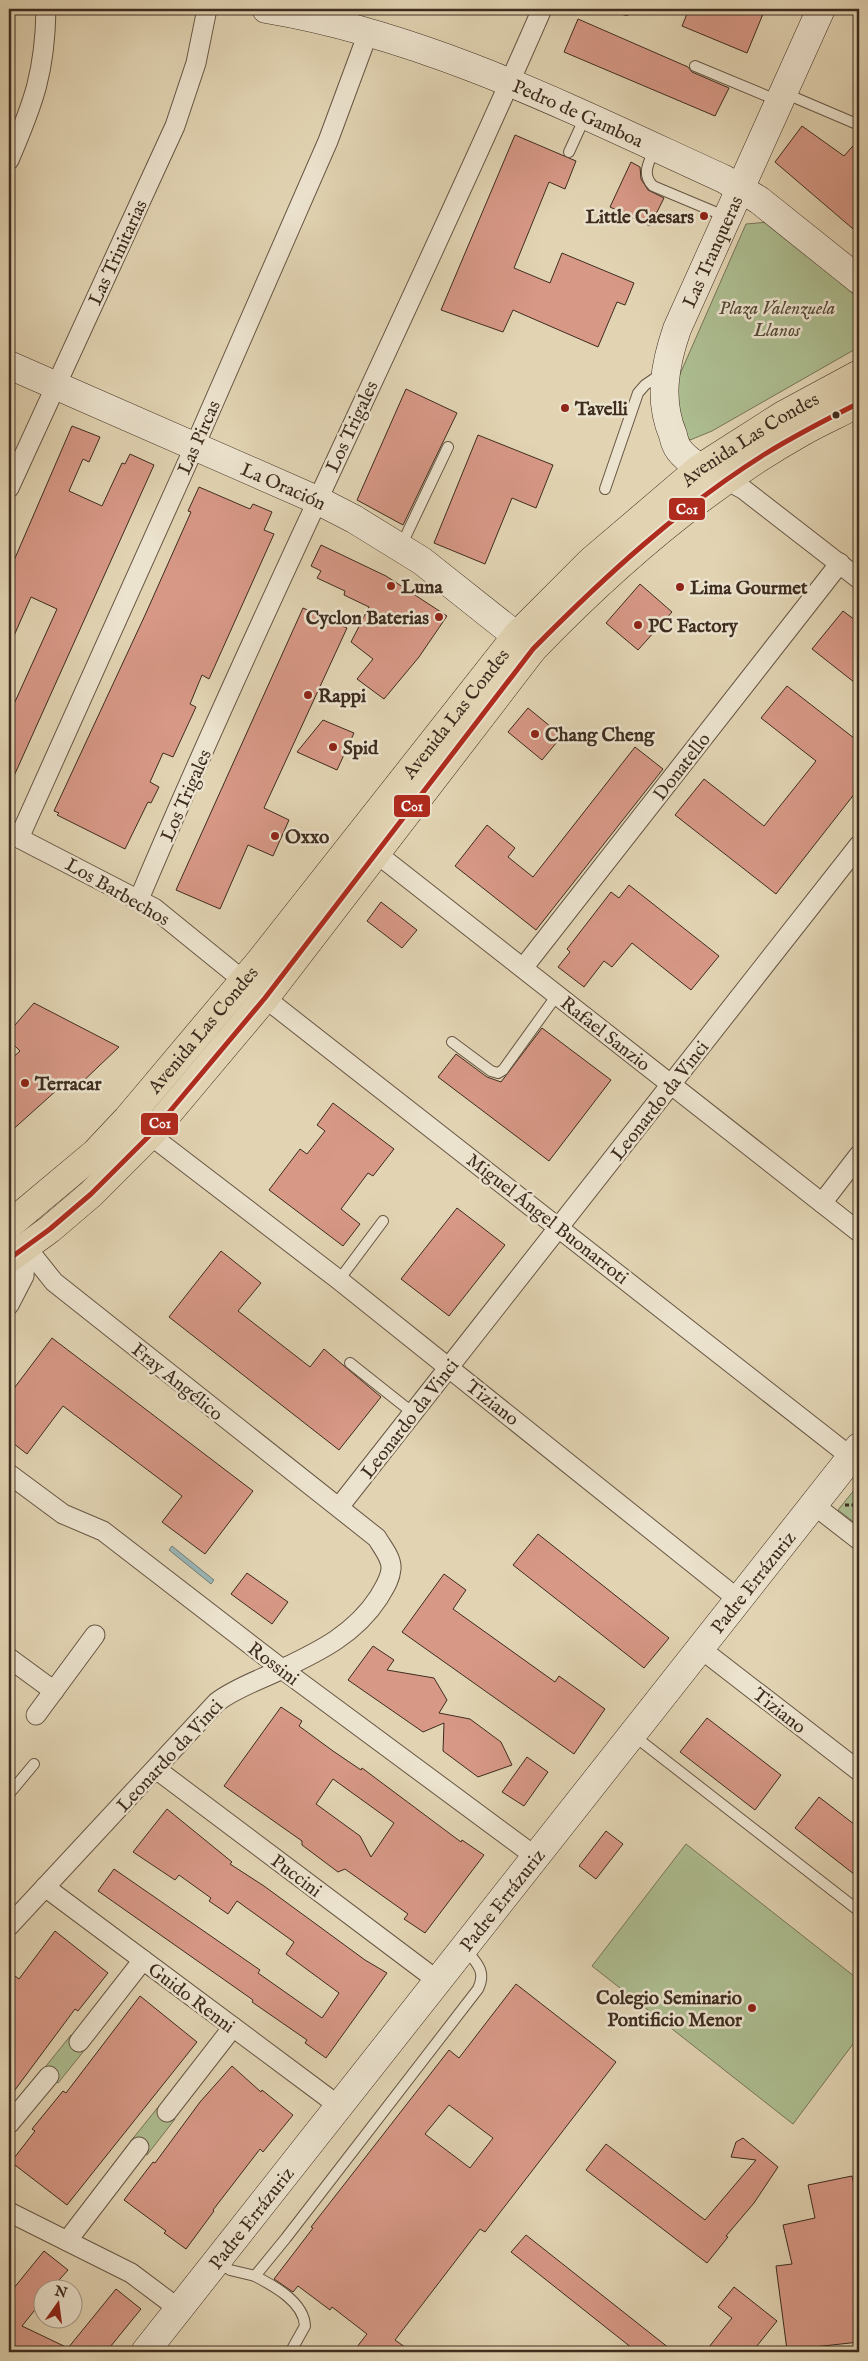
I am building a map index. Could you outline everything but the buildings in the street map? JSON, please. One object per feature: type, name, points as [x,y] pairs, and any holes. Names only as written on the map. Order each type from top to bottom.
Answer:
[{"type":"main road","name":"Pedro de Gamboa","points":[[266,9],[332,22],[368,32],[415,46],[510,81],[741,188],[859,280]]},
{"type":"main road","name":"Las Tranqueras","points":[[726,480],[700,468],[678,449],[669,426],[663,390],[666,370],[677,329],[821,9]]},
{"type":"main road","name":"La Oración","points":[[9,366],[317,500],[401,546],[525,642]]},
{"type":"main road","name":"Avenida Las Condes","points":[[9,1225],[70,1175],[113,1134],[591,561],[700,468],[783,415],[859,374]]},
{"type":"main road","name":"Avenida Las Condes","points":[[17,1253],[91,1194],[150,1134],[265,998],[376,853],[525,642],[612,572],[664,527],[726,480],[802,432],[859,403]]},
{"type":"main road","name":"Padre Errázuriz","points":[[145,2352],[700,1648],[739,1600],[827,1505],[855,1452]]},
{"type":"street","points":[[9,160],[30,111],[38,86],[45,42],[46,9]]},
{"type":"street","name":"Las Trinitarias","points":[[9,488],[175,126],[196,63],[207,9]]},
{"type":"street","name":"Los Trigales","points":[[139,899],[317,500],[542,9]]},
{"type":"street","name":"Las Pircas","points":[[14,835],[194,448],[328,141],[368,32]]},
{"type":"street","points":[[726,480],[743,489],[859,579]]},
{"type":"street","name":"Donatello","points":[[523,968],[840,563]]},
{"type":"street","name":"Los Barbechos","points":[[14,835],[139,899],[169,919],[244,979]]},
{"type":"street","name":"Leonardo da Vinci","points":[[9,1926],[217,1702],[234,1690],[282,1669],[348,1633],[368,1613],[387,1584],[391,1568],[387,1555],[376,1538],[339,1507],[859,845]]},
{"type":"street","name":"Rafael Sanzio","points":[[376,853],[859,1232]]},
{"type":"street","name":"Miguel Ángel Buonarroti","points":[[244,979],[265,998],[559,1227],[855,1452]]},
{"type":"street","name":"Tiziano","points":[[150,1134],[449,1367],[739,1600]]},
{"type":"street","points":[[822,1203],[859,1155]]},
{"type":"street","points":[[9,1305],[24,1276],[17,1253]]},
{"type":"street","name":"Fray Angélico","points":[[17,1253],[339,1507]]},
{"type":"street","name":"Rossini","points":[[9,1474],[63,1514],[103,1531],[282,1669],[536,1857]]},
{"type":"street","points":[[827,1505],[859,1540]]},
{"type":"street","points":[[36,1715],[95,1635]]},
{"type":"street","name":"Tiziano","points":[[700,1648],[859,1771]]},
{"type":"street","points":[[9,1658],[54,1691]]},
{"type":"street","name":"Puccini","points":[[156,1769],[438,1981]]},
{"type":"street","name":"Guido Renni","points":[[45,1887],[339,2106]]},
{"type":"street","points":[[80,2042],[143,1960]]},
{"type":"street","points":[[167,2112],[233,2027]]},
{"type":"street","points":[[9,2124],[49,2076]]},
{"type":"street","points":[[67,2241],[139,2148]]},
{"type":"street","points":[[9,2212],[131,2273],[179,2309]]},
{"type":"lane","points":[[695,66],[859,125]]},
{"type":"lane","points":[[569,152],[585,116]]},
{"type":"lane","points":[[655,148],[646,173],[647,180],[653,186],[728,217]]},
{"type":"lane","points":[[605,489],[638,394],[645,385],[666,370]]},
{"type":"lane","points":[[401,546],[448,447]]},
{"type":"lane","points":[[452,1042],[491,1071],[498,1073],[503,1070],[557,995]]},
{"type":"lane","points":[[339,1280],[382,1221]]},
{"type":"lane","points":[[350,1363],[413,1413]]},
{"type":"lane","points":[[632,1735],[859,1911]]},
{"type":"lane","points":[[9,1794],[34,1764]]},
{"type":"lane","points":[[255,2276],[363,2140],[478,1989],[483,1980],[482,1969],[464,1948]]},
{"type":"lane","points":[[217,2261],[230,2270],[255,2276],[277,2288],[300,2310],[305,2326],[291,2351]]},
{"type":"path","points":[[827,1505],[859,1505]]},
{"type":"green space","name":"Plaza Valenzuela Llanos","points":[[769,222],[859,299],[859,347],[712,431],[690,440],[673,421],[673,390],[746,224]]},
{"type":"green space","points":[[859,1484],[859,1526],[838,1510]]},
{"type":"green space","name":"Colegio Seminario Pontificio Menor","points":[[686,1844],[859,1980],[859,2036],[793,2124],[592,1966]]},
{"type":"green space","points":[[71,2035],[87,2047],[58,2083],[42,2071]]},
{"type":"green space","points":[[159,2106],[175,2119],[147,2155],[130,2142]]},
{"type":"water","points":[[172,1546],[214,1580],[211,1584],[169,1550]]},
{"type":"transit line","name":"C01","points":[[9,1259],[50,1229],[91,1194],[150,1135],[265,998],[533,649],[615,570],[702,497],[788,440],[859,403]]},
{"type":"place","name":"Little Caesars","points":[[704,216]]},
{"type":"place","name":"Tavelli","points":[[565,408]]},
{"type":"place","name":"Luna","points":[[391,586]]},
{"type":"place","name":"Lima Gourmet","points":[[680,587]]},
{"type":"place","name":"Cyclon Baterias","points":[[439,617]]},
{"type":"place","name":"PC Factory","points":[[638,625]]},
{"type":"place","name":"Rappi","points":[[308,695]]},
{"type":"place","name":"Chang Cheng","points":[[535,734]]},
{"type":"place","name":"Spid","points":[[333,747]]},
{"type":"place","name":"Oxxo","points":[[275,836]]},
{"type":"place","name":"Terracar","points":[[25,1083]]},
{"type":"place","name":"Colegio Seminario Pontificio Menor","points":[[752,2008]]}]
